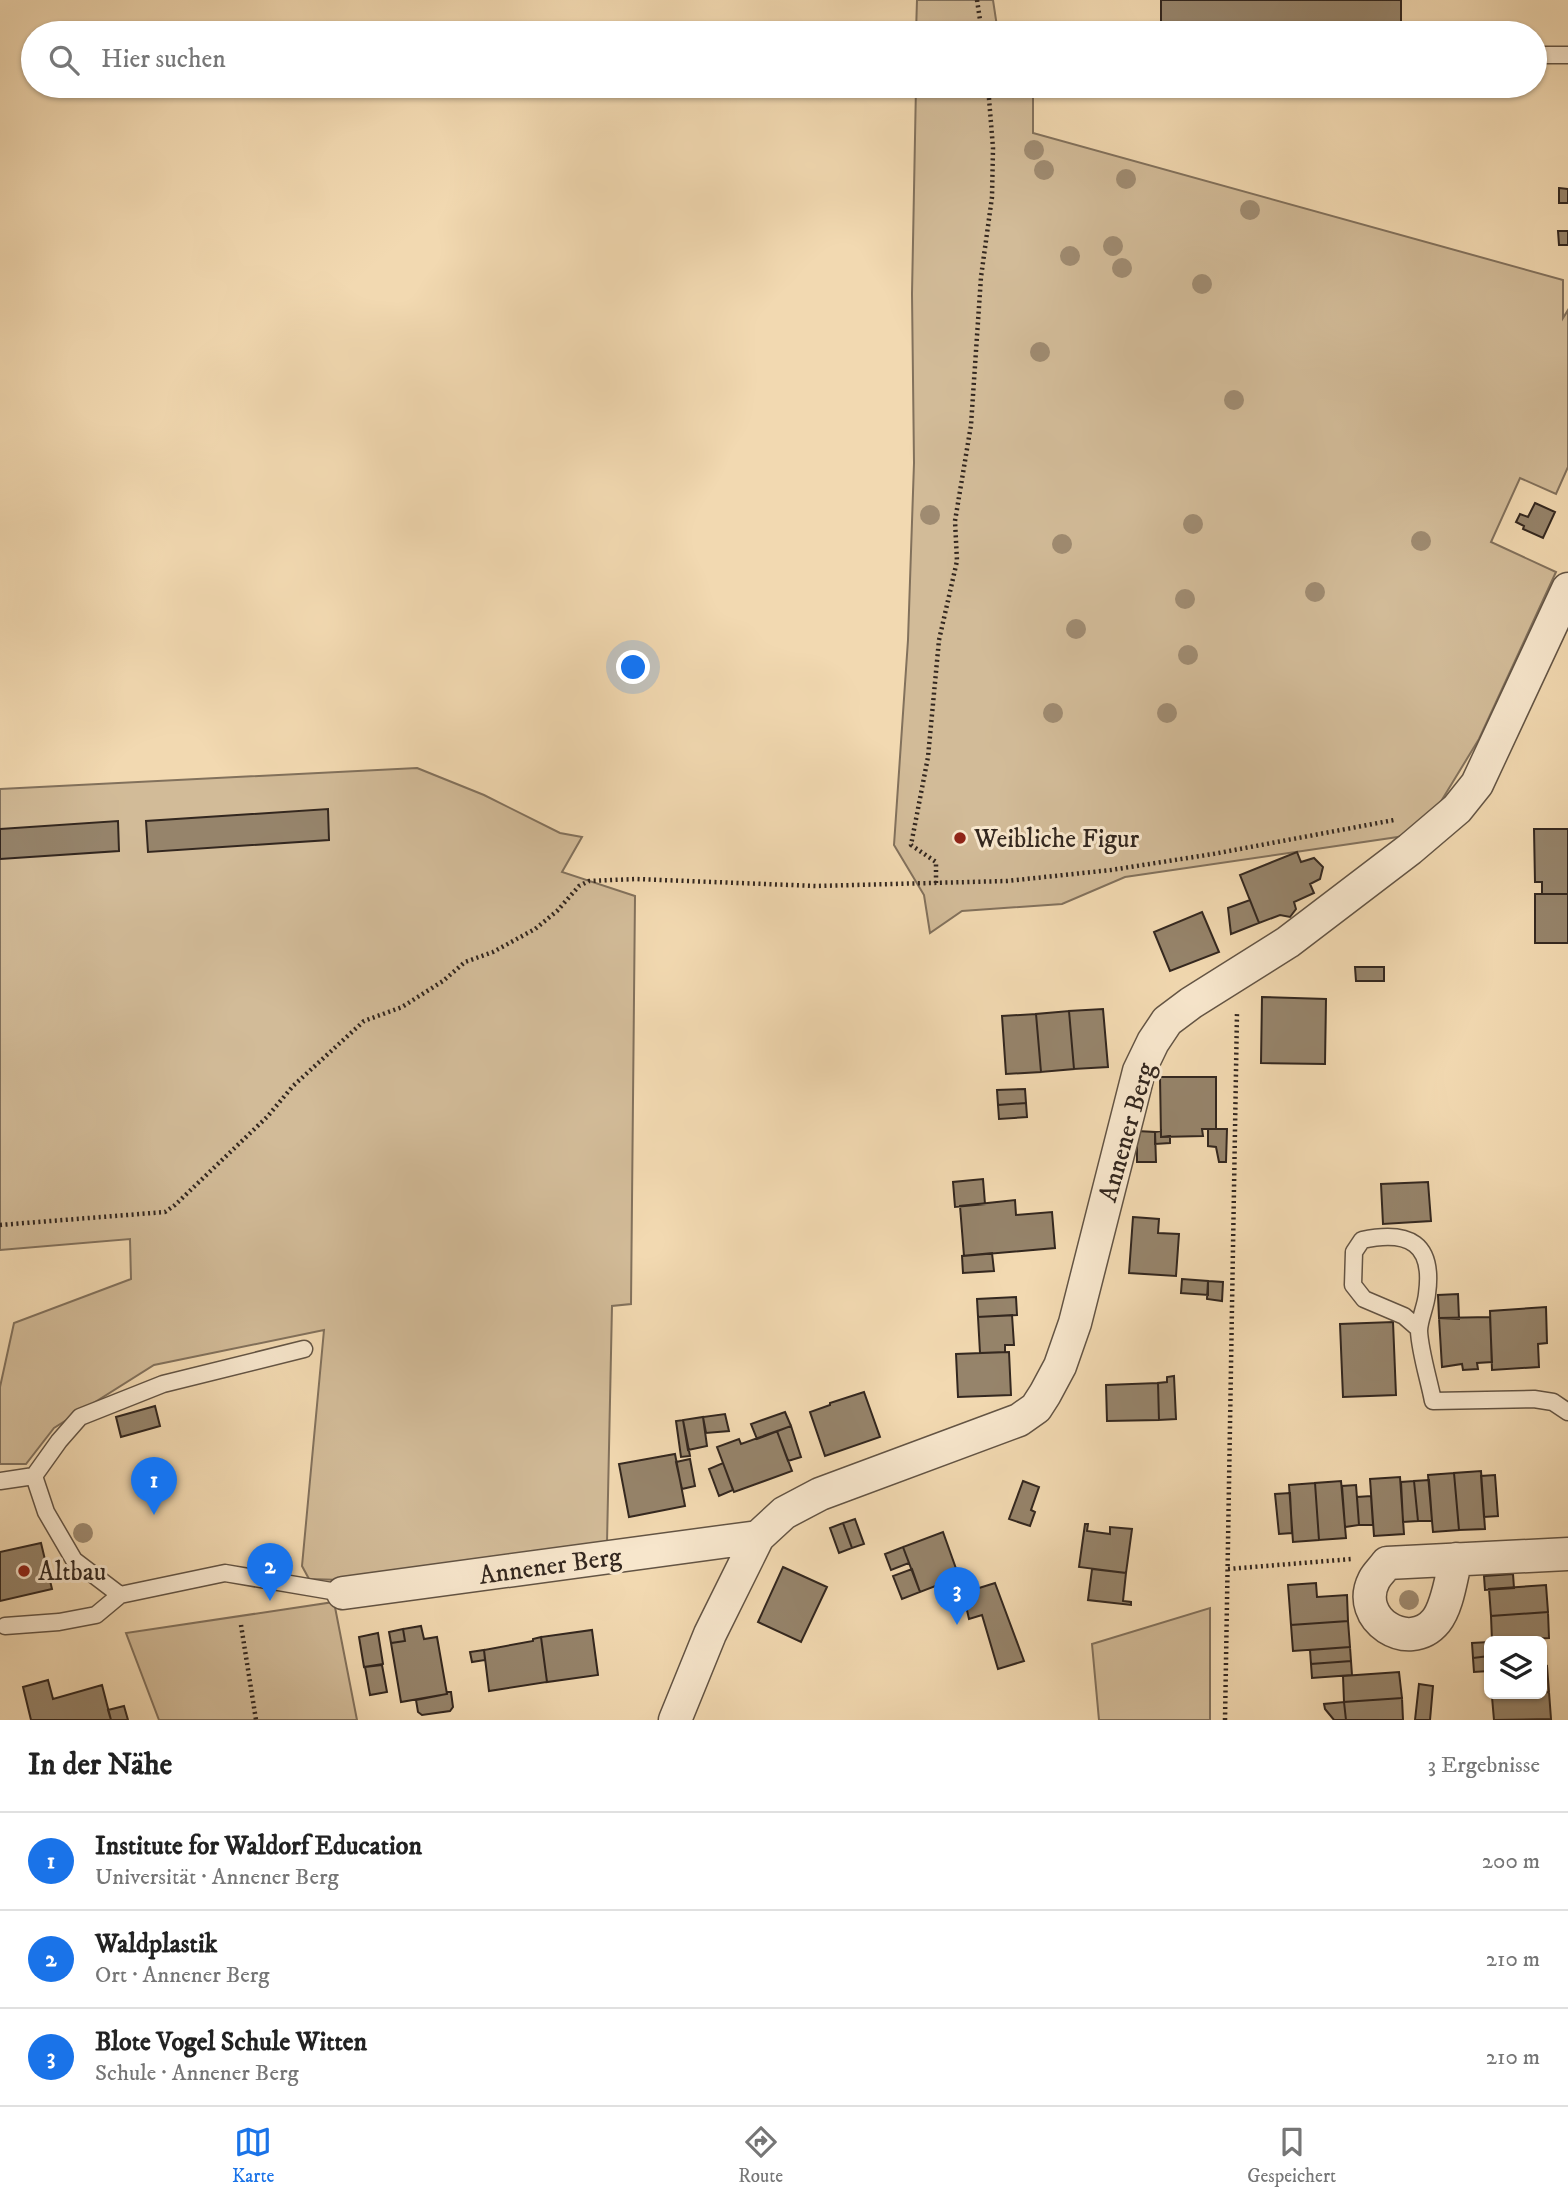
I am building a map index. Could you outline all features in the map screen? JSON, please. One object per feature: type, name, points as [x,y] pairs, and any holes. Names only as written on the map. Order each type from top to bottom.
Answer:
[{"type":"street","name":"Annener Berg","points":[[675,1720],[710,1634],[758,1537],[784,1513],[820,1494],[1010,1423],[1036,1408],[1060,1366],[1075,1323],[1139,1071],[1153,1042],[1167,1021],[1288,942],[1410,849],[1457,809],[1477,784],[1568,589]]},
{"type":"street","name":"Annener Berg","points":[[342,1593],[758,1537]]},
{"type":"street","points":[[1455,1559],[1442,1611],[1428,1628],[1414,1634],[1394,1632],[1386,1628],[1373,1613],[1370,1591],[1374,1580],[1387,1563],[1455,1559],[1568,1554]]},
{"type":"lane","points":[[1547,55],[1568,55]]},
{"type":"lane","points":[[1419,1329],[1404,1316],[1364,1299],[1353,1285],[1354,1252],[1362,1240],[1398,1236],[1417,1245],[1429,1263],[1428,1292],[1419,1329],[1433,1401],[1534,1399],[1553,1402],[1568,1412]]},
{"type":"lane","points":[[0,1481],[34,1476],[59,1441],[80,1418],[163,1384],[303,1349]]},
{"type":"lane","points":[[34,1476],[46,1512],[74,1560],[120,1595]]},
{"type":"lane","points":[[5,1626],[59,1622],[96,1615],[120,1595],[225,1573],[342,1593]]},
{"type":"path","points":[[977,0],[980,21]]},
{"type":"path","points":[[936,883],[936,862],[911,845],[928,757],[939,640],[957,561],[955,521],[971,425],[979,300],[992,197],[993,148],[989,98]]},
{"type":"path","points":[[0,1225],[165,1212],[267,1117],[293,1086],[364,1021],[402,1007],[443,981],[465,962],[493,952],[536,929],[557,911],[579,886],[589,881],[636,879],[816,886],[1007,881],[1111,870],[1213,854],[1406,818]]},
{"type":"path","points":[[1225,1720],[1238,998],[1235,976]]},
{"type":"path","points":[[1228,1569],[1355,1558],[1387,1563]]},
{"type":"path","points":[[241,1625],[256,1720]]},
{"type":"shaded area","points":[[917,0],[993,0],[996,21],[916,21]]},
{"type":"shaded area","points":[[916,98],[1033,98],[1033,133],[1563,280],[1563,318],[1568,310],[1568,467],[1556,494],[1520,478],[1491,542],[1556,572],[1479,739],[1418,834],[1125,877],[1062,904],[962,911],[930,933],[924,895],[894,845],[908,640],[914,463],[912,294]]},
{"type":"shaded area","points":[[417,768],[484,795],[560,833],[582,837],[562,872],[635,896],[631,1304],[612,1306],[607,1543],[342,1580],[309,1579],[302,1566],[324,1330],[154,1365],[54,1428],[26,1464],[0,1464],[0,1387],[14,1323],[131,1279],[130,1239],[0,1250],[0,789]]},
{"type":"shaded area","points":[[334,1602],[357,1720],[159,1720],[126,1633]]},
{"type":"shaded area","points":[[1210,1608],[1210,1720],[1099,1720],[1092,1644]]},
{"type":"building","points":[[1161,0],[1401,0],[1401,21],[1161,21]]},
{"type":"building","points":[[1559,188],[1568,189],[1568,203],[1559,203]]},
{"type":"building","points":[[1558,231],[1568,231],[1568,245],[1559,245]]},
{"type":"building","points":[[1535,503],[1555,512],[1543,538],[1523,529],[1524,526],[1516,522],[1520,514],[1528,517]]},
{"type":"building","points":[[328,809],[329,840],[148,852],[146,821]]},
{"type":"building","points":[[118,821],[119,851],[0,859],[0,829]]},
{"type":"building","points":[[1534,829],[1568,829],[1568,894],[1542,894],[1542,882],[1535,882]]},
{"type":"building","points":[[1297,852],[1301,862],[1314,858],[1323,867],[1320,879],[1310,884],[1314,893],[1294,902],[1296,909],[1290,917],[1280,915],[1259,923],[1240,875]]},
{"type":"building","points":[[1535,894],[1568,894],[1568,943],[1535,943]]},
{"type":"building","points":[[1250,900],[1259,923],[1231,934],[1228,908]]},
{"type":"building","points":[[1202,912],[1219,952],[1170,971],[1154,932]]},
{"type":"building","points":[[1355,967],[1384,967],[1384,981],[1356,981]]},
{"type":"building","points":[[1262,997],[1326,999],[1325,1064],[1261,1063]]},
{"type":"building","points":[[1103,1009],[1108,1067],[1074,1069],[1069,1011]]},
{"type":"building","points":[[1069,1011],[1074,1069],[1041,1072],[1036,1014]]},
{"type":"building","points":[[1036,1014],[1041,1072],[1006,1074],[1002,1016]]},
{"type":"building","points":[[1160,1077],[1216,1077],[1216,1129],[1202,1129],[1203,1136],[1161,1137]]},
{"type":"building","points":[[1025,1089],[1026,1103],[998,1105],[997,1090]]},
{"type":"building","points":[[1026,1103],[1027,1117],[999,1119],[998,1105]]},
{"type":"building","points":[[1208,1129],[1227,1129],[1226,1162],[1219,1162],[1216,1147],[1208,1146]]},
{"type":"building","points":[[1137,1131],[1155,1132],[1156,1162],[1137,1162]]},
{"type":"building","points":[[1161,1131],[1161,1137],[1170,1136],[1170,1143],[1155,1144],[1155,1132]]},
{"type":"building","points":[[983,1179],[985,1204],[955,1207],[953,1182]]},
{"type":"building","points":[[1428,1182],[1431,1221],[1383,1224],[1381,1184]]},
{"type":"building","points":[[1015,1200],[1016,1215],[1052,1212],[1055,1248],[964,1256],[960,1206]]},
{"type":"building","points":[[1133,1217],[1159,1219],[1158,1233],[1179,1234],[1176,1276],[1129,1273]]},
{"type":"building","points":[[992,1253],[994,1271],[963,1273],[962,1256]]},
{"type":"building","points":[[1182,1279],[1208,1281],[1208,1295],[1181,1293]]},
{"type":"building","points":[[1208,1281],[1223,1282],[1222,1301],[1207,1299]]},
{"type":"building","points":[[1458,1294],[1459,1319],[1439,1318],[1438,1295]]},
{"type":"building","points":[[1016,1297],[1017,1315],[978,1317],[977,1299]]},
{"type":"building","points":[[1546,1307],[1547,1343],[1538,1344],[1539,1367],[1492,1370],[1490,1311]]},
{"type":"building","points":[[1012,1315],[1014,1345],[1005,1345],[1005,1352],[980,1353],[978,1317]]},
{"type":"building","points":[[1490,1317],[1492,1362],[1477,1363],[1478,1369],[1463,1370],[1462,1364],[1442,1367],[1439,1318]]},
{"type":"building","points":[[1393,1322],[1396,1395],[1343,1397],[1340,1324]]},
{"type":"building","points":[[1009,1352],[1011,1395],[958,1397],[956,1354]]},
{"type":"building","points":[[1174,1376],[1176,1419],[1159,1420],[1158,1383],[1167,1382],[1167,1377]]},
{"type":"building","points":[[1158,1383],[1159,1420],[1107,1421],[1106,1385]]},
{"type":"building","points":[[864,1392],[880,1437],[825,1456],[810,1412]]},
{"type":"building","points":[[155,1406],[160,1426],[121,1437],[116,1417]]},
{"type":"building","points":[[785,1412],[791,1426],[757,1439],[751,1424]]},
{"type":"building","points":[[725,1414],[729,1431],[706,1433],[703,1417]]},
{"type":"building","points":[[703,1417],[707,1446],[688,1450],[683,1420]]},
{"type":"building","points":[[683,1420],[690,1456],[681,1457],[676,1421]]},
{"type":"building","points":[[791,1426],[801,1457],[788,1461],[777,1431]]},
{"type":"building","points":[[777,1431],[792,1471],[734,1492],[717,1447],[739,1439],[741,1444]]},
{"type":"building","points":[[675,1454],[685,1506],[629,1517],[619,1464]]},
{"type":"building","points":[[690,1459],[695,1486],[682,1489],[676,1462]]},
{"type":"building","points":[[723,1463],[733,1490],[719,1496],[709,1469]]},
{"type":"building","points":[[1481,1471],[1485,1529],[1459,1530],[1454,1473]]},
{"type":"building","points":[[1454,1473],[1459,1530],[1433,1532],[1428,1475]]},
{"type":"building","points":[[1495,1475],[1498,1516],[1484,1517],[1481,1476]]},
{"type":"building","points":[[1400,1477],[1404,1534],[1374,1536],[1370,1479]]},
{"type":"building","points":[[1429,1480],[1432,1521],[1418,1521],[1414,1481]]},
{"type":"building","points":[[1023,1481],[1039,1487],[1031,1510],[1035,1512],[1030,1526],[1009,1519]]},
{"type":"building","points":[[1341,1481],[1346,1538],[1319,1540],[1315,1483]]},
{"type":"building","points":[[1414,1481],[1418,1521],[1403,1522],[1401,1482]]},
{"type":"building","points":[[1315,1483],[1319,1540],[1293,1542],[1289,1485]]},
{"type":"building","points":[[1356,1485],[1359,1525],[1345,1527],[1342,1486]]},
{"type":"building","points":[[1290,1493],[1292,1533],[1279,1534],[1275,1494]]},
{"type":"building","points":[[1371,1496],[1373,1525],[1359,1525],[1357,1497]]},
{"type":"building","points":[[855,1519],[864,1544],[852,1548],[843,1523]]},
{"type":"building","points":[[843,1523],[852,1548],[839,1553],[830,1528]]},
{"type":"building","points":[[1085,1524],[1088,1524],[1087,1531],[1110,1534],[1110,1527],[1132,1529],[1126,1573],[1079,1567]]},
{"type":"building","points":[[943,1532],[959,1577],[920,1592],[903,1547]]},
{"type":"building","name":"Altbau","points":[[41,1543],[52,1589],[0,1601],[0,1552]]},
{"type":"building","points":[[903,1547],[909,1563],[891,1570],[885,1554]]},
{"type":"building","points":[[783,1567],[827,1587],[801,1642],[758,1622]]},
{"type":"building","points":[[912,1569],[920,1592],[902,1599],[893,1576]]},
{"type":"building","points":[[1092,1569],[1126,1573],[1123,1601],[1131,1602],[1131,1605],[1088,1600]]},
{"type":"building","points":[[1513,1574],[1514,1588],[1485,1590],[1484,1576]]},
{"type":"building","points":[[995,1583],[1024,1661],[998,1669],[982,1615],[969,1619],[963,1593]]},
{"type":"building","points":[[1316,1583],[1317,1597],[1347,1595],[1348,1621],[1291,1625],[1288,1585]]},
{"type":"building","points":[[1546,1585],[1548,1612],[1491,1616],[1489,1589]]},
{"type":"building","points":[[1548,1612],[1549,1638],[1492,1636],[1491,1616]]},
{"type":"building","points":[[1348,1621],[1350,1647],[1293,1651],[1291,1625]]},
{"type":"building","points":[[421,1626],[424,1639],[437,1637],[447,1694],[401,1702],[391,1643],[405,1641],[403,1629]]},
{"type":"building","points":[[403,1629],[405,1641],[391,1643],[389,1632]]},
{"type":"building","points":[[592,1630],[598,1675],[547,1682],[541,1637]]},
{"type":"building","points":[[378,1633],[383,1664],[364,1667],[359,1637]]},
{"type":"building","points":[[541,1637],[547,1682],[489,1691],[484,1650],[533,1641]]},
{"type":"building","points":[[1484,1642],[1484,1657],[1473,1658],[1472,1643]]},
{"type":"building","points":[[1350,1647],[1351,1661],[1311,1664],[1310,1650]]},
{"type":"building","points":[[484,1650],[485,1660],[472,1662],[470,1652]]},
{"type":"building","points":[[1484,1657],[1484,1671],[1474,1672],[1473,1658]]},
{"type":"building","points":[[1351,1661],[1352,1675],[1312,1678],[1311,1664]]},
{"type":"building","points":[[382,1665],[387,1692],[370,1695],[365,1667]]},
{"type":"building","points":[[1399,1672],[1402,1698],[1344,1702],[1343,1676]]},
{"type":"building","points":[[48,1680],[53,1699],[102,1685],[111,1720],[31,1720],[23,1687]]},
{"type":"building","points":[[1419,1684],[1433,1686],[1430,1720],[1415,1720]]},
{"type":"building","points":[[451,1692],[453,1707],[450,1711],[422,1715],[418,1712],[416,1700]]},
{"type":"building","points":[[1547,1692],[1551,1719],[1494,1720],[1492,1699],[1547,1699]]},
{"type":"building","points":[[1402,1698],[1403,1720],[1346,1720],[1344,1702]]},
{"type":"building","points":[[1344,1702],[1346,1720],[1334,1720],[1324,1704]]},
{"type":"building","points":[[124,1706],[128,1720],[111,1720],[108,1710]]},
{"type":"place","name":"Weibliche Figur","points":[[960,838]]},
{"type":"place","name":"Institute for Waldorf Education","points":[[154,1515]]},
{"type":"place","name":"Altbau","points":[[24,1571]]},
{"type":"place","name":"Waldplastik","points":[[270,1601]]},
{"type":"place","name":"Blote Vogel Schule Witten","points":[[957,1625]]}]
